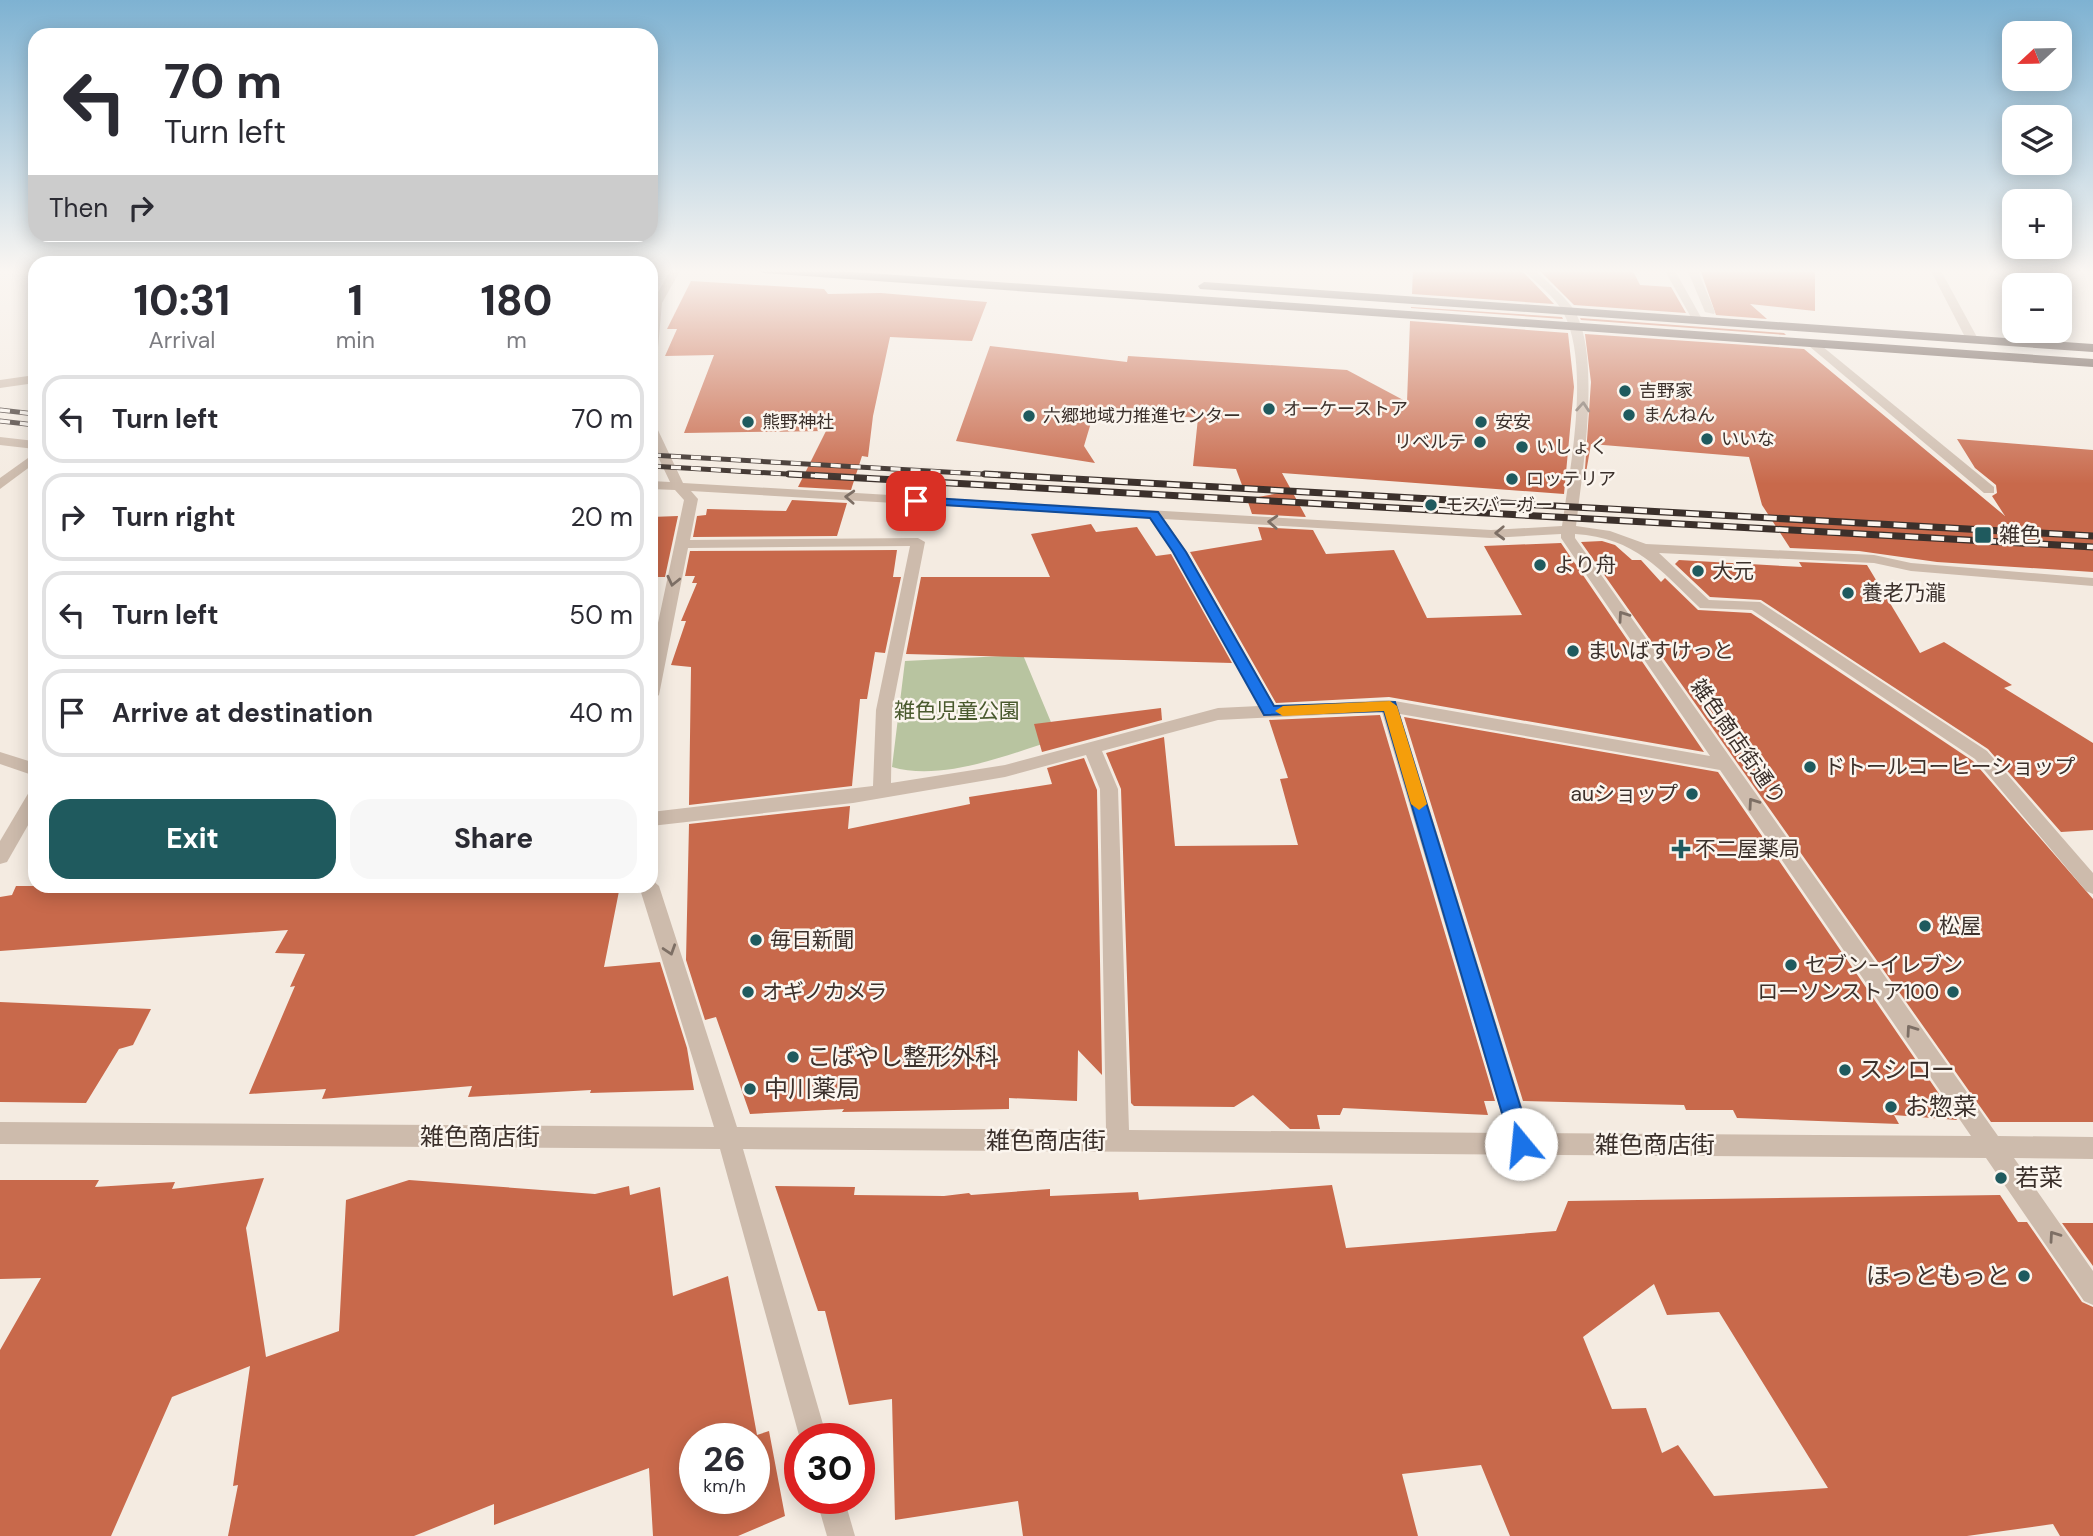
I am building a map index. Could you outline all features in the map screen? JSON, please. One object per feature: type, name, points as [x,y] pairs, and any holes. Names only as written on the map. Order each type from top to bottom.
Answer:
[{"type":"highway","points":[[1766,341],[2093,363]]},
{"type":"highway","points":[[1995,341],[2093,348]]},
{"type":"street","points":[[1568,530],[1584,402],[1576,341]]},
{"type":"street","points":[[1813,344],[1989,490]]},
{"type":"street","points":[[0,384],[28,380]]},
{"type":"street","points":[[0,441],[28,444]]},
{"type":"street","points":[[658,443],[678,486],[691,499],[682,544],[658,618]]},
{"type":"street","points":[[0,485],[28,463]]},
{"type":"street","points":[[658,485],[1491,534],[1568,530],[1613,534],[1643,548],[1705,605],[1755,605],[1981,755],[2093,886]]},
{"type":"street","points":[[1154,515],[1180,552],[1270,712]]},
{"type":"street","name":"雑色商店街通り","points":[[1568,530],[1569,538],[2093,1292]]},
{"type":"street","points":[[682,544],[918,542],[884,710],[882,791]]},
{"type":"street","points":[[1643,548],[1874,559],[1911,567],[2093,582]]},
{"type":"street","points":[[1390,706],[1521,1144]]},
{"type":"street","points":[[658,819],[882,791],[1005,771],[1218,714],[1390,706],[1726,765]]},
{"type":"street","points":[[1092,748],[1109,789],[1118,1142]]},
{"type":"street","points":[[0,758],[28,768]]},
{"type":"street","points":[[0,857],[28,809]]},
{"type":"street","points":[[651,893],[728,1139],[809,1423]]},
{"type":"street","name":"雑色商店街","points":[[0,1133],[2093,1148]]},
{"type":"street","points":[[835,1514],[841,1536]]},
{"type":"green space","name":"雑色児童公園","points":[[1023,655],[1058,739],[954,769],[912,771],[892,767],[905,661]]},
{"type":"building","points":[[672,341],[889,341],[873,416],[868,457],[862,456],[851,490],[798,487],[826,431],[684,433],[714,355],[665,356]]},
{"type":"building","points":[[1409,341],[1569,341],[1574,387],[1564,494],[1282,473],[1306,517],[1252,514],[1247,499],[1285,492],[1242,485],[1236,469],[1193,466],[1198,418],[1095,409],[1084,446],[1095,463],[956,441],[990,346],[1127,362],[1128,356],[1347,370],[1407,402]]},
{"type":"building","points":[[1586,341],[1683,341],[1804,349],[2005,516],[1992,496],[1997,493],[1996,485],[1975,468],[1957,439],[2093,450],[2093,572],[1937,562],[1859,551],[1790,548],[1762,505],[1749,457],[1591,444],[1584,484],[1591,382]]},
{"type":"building","points":[[792,500],[847,503],[837,536],[693,537],[697,516],[706,515],[707,509],[786,511]]},
{"type":"building","points":[[678,516],[665,577],[658,577],[658,517]]},
{"type":"building","points":[[1091,524],[1096,532],[1137,527],[1156,556],[1171,554],[1232,663],[906,654],[921,577],[1050,577],[1031,534]]},
{"type":"building","points":[[1258,527],[1313,530],[1326,554],[1394,550],[1427,618],[1522,615],[1484,546],[1561,543],[1704,752],[1389,697],[1276,703],[1190,552],[1262,540]]},
{"type":"building","points":[[1602,541],[1615,545],[1632,560],[1641,560],[1661,582],[1665,578],[1698,610],[1751,613],[1973,761],[2093,899],[2093,1122],[1991,1122],[1581,542]]},
{"type":"building","points":[[897,550],[893,577],[901,577],[885,653],[875,652],[867,699],[860,699],[852,786],[689,805],[691,667],[671,665],[686,621],[681,621],[697,583],[692,583],[695,576],[685,576],[690,551]]},
{"type":"building","points":[[1679,560],[1802,567],[1799,562],[1867,565],[1920,653],[1944,642],[2012,685],[2004,688],[2093,743],[2093,830],[2061,832],[1988,749],[1761,600],[1710,597],[1675,564]]},
{"type":"building","points":[[1161,708],[1162,720],[1042,752],[1034,724]]},
{"type":"building","points":[[1380,715],[1495,1101],[1484,1101],[1488,1115],[1343,1108],[1340,1115],[1317,1115],[1320,1129],[1290,1129],[1253,1095],[1234,1107],[1134,1106],[1131,1103],[1121,789],[1106,753],[1164,737],[1175,846],[1298,845],[1280,779],[1288,778],[1269,720]]},
{"type":"building","points":[[1404,717],[1718,772],[1957,1120],[1894,1115],[1899,1124],[1737,1118],[1733,1110],[1686,1110],[1684,1105],[1523,1101]]},
{"type":"building","points":[[1084,758],[1097,790],[1102,1075],[1078,1050],[1077,1101],[1009,1098],[1009,1109],[842,1112],[844,1109],[750,1114],[716,1017],[705,1020],[686,960],[689,824],[850,806],[848,829],[970,804],[969,797],[1052,784],[1047,768]]},
{"type":"building","points":[[16,886],[28,886],[28,893],[619,893],[604,967],[660,962],[687,1048],[694,1090],[590,1093],[591,1090],[468,1097],[472,1086],[322,1099],[326,1089],[249,1094],[295,986],[290,987],[305,954],[275,953],[288,930],[0,951],[0,897],[12,895]]},
{"type":"building","points":[[0,1002],[151,1009],[133,1045],[119,1049],[86,1103],[0,1102]]},
{"type":"building","points":[[264,1178],[246,1228],[266,1357],[339,1331],[346,1200],[409,1180],[595,1194],[629,1186],[630,1195],[660,1187],[673,1296],[728,1276],[755,1423],[679,1423],[679,1514],[770,1514],[770,1436],[785,1516],[738,1536],[653,1536],[649,1468],[494,1525],[494,1504],[414,1536],[228,1536],[238,1485],[233,1486],[250,1366],[172,1397],[111,1536],[0,1536],[0,1350],[41,1278],[0,1279],[0,1180],[99,1180],[95,1187],[175,1182],[172,1189]]},
{"type":"building","points":[[1332,1185],[1346,1248],[1556,1231],[1568,1201],[2000,1195],[2018,1222],[2027,1222],[2082,1302],[2093,1307],[2093,1536],[2060,1536],[2053,1524],[1967,1536],[1510,1536],[1481,1465],[1402,1474],[1418,1536],[1023,1536],[1018,1501],[895,1520],[892,1399],[849,1405],[825,1311],[818,1311],[775,1186],[855,1187],[854,1195],[944,1196],[1050,1189],[1050,1196],[1138,1192],[1139,1200]],"holes":[[[1654,1284],[1667,1315],[1719,1312],[1828,1488],[1714,1496],[1678,1445],[1662,1453],[1646,1408],[1612,1409],[1583,1337]]]},
{"type":"building","points":[[2062,1223],[2093,1223],[2093,1266]]},
{"type":"railway","points":[[0,410],[28,413]]},
{"type":"railway","points":[[0,421],[28,424]]},
{"type":"railway","points":[[658,455],[1016,476]]},
{"type":"railway","points":[[658,466],[820,476]]},
{"type":"railway","points":[[789,474],[2093,547]]},
{"type":"railway","points":[[985,474],[2093,536]]},
{"type":"slow traffic","points":[[1283,711],[1390,706],[1419,804]]},
{"type":"place","name":"吉野家","points":[[1625,391]]},
{"type":"place","name":"オーケーストア","points":[[1269,409]]},
{"type":"place","name":"まんねん","points":[[1629,415]]},
{"type":"place","name":"六郷地域力推進センター","points":[[1029,416]]},
{"type":"place","name":"熊野神社","points":[[748,422]]},
{"type":"place","name":"安安","points":[[1481,422]]},
{"type":"place","name":"いいな","points":[[1707,439]]},
{"type":"place","name":"リベルテ","points":[[1480,442]]},
{"type":"place","name":"いしょく","points":[[1522,447]]},
{"type":"place","name":"ロッテリア","points":[[1512,479]]},
{"type":"place","name":"モスバーガー","points":[[1431,505]]},
{"type":"place","name":"雑色","points":[[1983,535]]},
{"type":"place","name":"より舟","points":[[1540,565]]},
{"type":"place","name":"大元","points":[[1698,571]]},
{"type":"place","name":"養老乃瀧","points":[[1848,593]]},
{"type":"place","name":"まいばすけっと","points":[[1573,651]]},
{"type":"place","name":"ドトールコーヒーショップ","points":[[1810,767]]},
{"type":"place","name":"auショップ","points":[[1692,794]]},
{"type":"place","name":"不二屋薬局","points":[[1681,849]]},
{"type":"place","name":"松屋","points":[[1925,926]]},
{"type":"place","name":"毎日新聞","points":[[756,940]]},
{"type":"place","name":"セブン-イレブン","points":[[1791,965]]},
{"type":"place","name":"オギノカメラ","points":[[748,992]]},
{"type":"place","name":"ローソンストア100","points":[[1953,992]]},
{"type":"place","name":"こばやし整形外科","points":[[793,1057]]},
{"type":"place","name":"スシロー","points":[[1845,1070]]},
{"type":"place","name":"中川薬局","points":[[750,1089]]},
{"type":"place","name":"お惣菜","points":[[1891,1107]]},
{"type":"place","name":"若菜","points":[[2001,1178]]},
{"type":"place","name":"ほっともっと","points":[[2024,1276]]},
{"type":"route","points":[[916,501],[1154,515],[1180,552],[1270,712],[1390,706],[1521,1144]]}]
